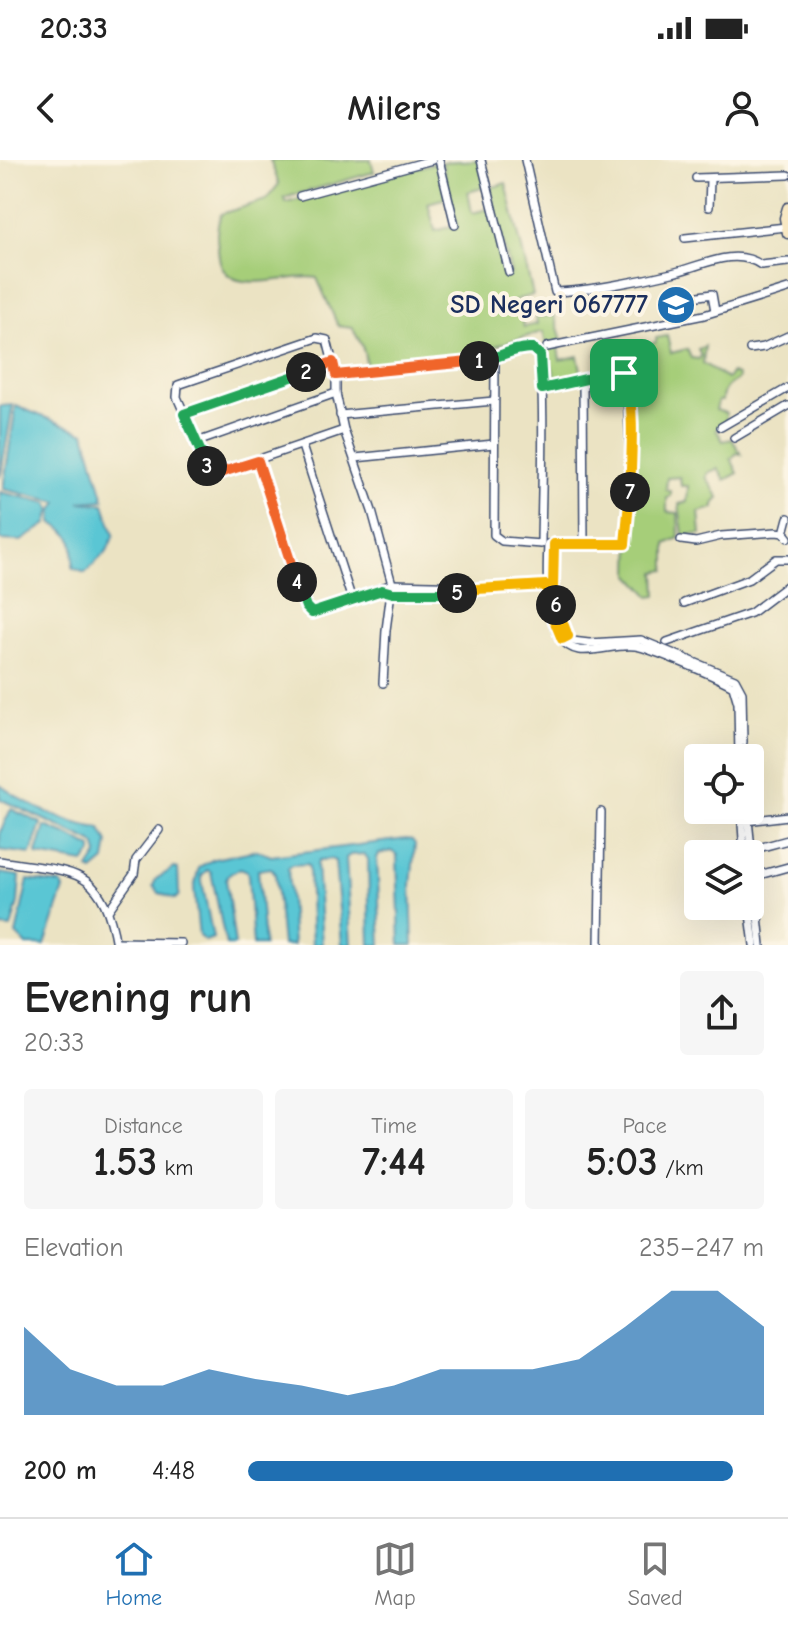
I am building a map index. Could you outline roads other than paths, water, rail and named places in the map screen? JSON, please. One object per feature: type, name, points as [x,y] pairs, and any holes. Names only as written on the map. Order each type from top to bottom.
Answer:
[{"type":"street","points":[[300,196],[432,160]]},
{"type":"street","points":[[439,160],[455,225]]},
{"type":"street","points":[[481,160],[509,272]]},
{"type":"street","points":[[525,160],[555,292],[668,274],[701,262],[743,257],[761,265],[788,262]]},
{"type":"street","points":[[696,178],[710,180],[788,175]]},
{"type":"street","points":[[709,207],[710,180]]},
{"type":"street","points":[[685,238],[787,230],[788,208]]},
{"type":"street","points":[[547,347],[715,311],[788,289]]},
{"type":"street","points":[[699,296],[712,294],[715,311]]},
{"type":"street","points":[[750,349],[764,347],[788,336]]},
{"type":"street","points":[[344,430],[211,475],[177,397],[178,385],[317,338],[327,340],[336,375],[340,415],[392,584],[383,683]]},
{"type":"street","points":[[336,375],[495,359],[521,348],[537,351],[541,361],[550,586],[565,638],[589,643],[640,644],[739,683],[743,716],[742,744]]},
{"type":"street","points":[[495,359],[495,538],[548,544],[621,546],[627,542],[631,464],[626,377],[617,372],[542,389]]},
{"type":"street","points":[[184,414],[333,362]]},
{"type":"street","points":[[583,381],[584,544]]},
{"type":"street","points":[[721,427],[788,388]]},
{"type":"street","points":[[197,442],[336,393]]},
{"type":"street","points":[[340,415],[494,401]]},
{"type":"street","points":[[734,438],[788,406]]},
{"type":"street","points":[[355,458],[494,444]]},
{"type":"street","points":[[302,446],[352,600]]},
{"type":"street","points":[[258,461],[308,610],[315,613],[392,584],[408,589],[469,593],[477,589],[550,586]]},
{"type":"street","points":[[684,603],[749,579],[776,559],[785,558],[788,518]]},
{"type":"street","points":[[681,540],[696,542],[721,536],[787,536]]},
{"type":"street","points":[[667,642],[751,613],[788,585]]},
{"type":"street","points":[[382,590],[393,593],[408,589]]},
{"type":"street","points":[[599,945],[601,812]]},
{"type":"street","points":[[764,819],[788,816]]},
{"type":"street","points":[[108,911],[132,877],[136,860],[159,830]]},
{"type":"street","points":[[764,847],[788,840]]},
{"type":"street","points":[[0,861],[74,873],[86,879],[96,889],[108,911],[116,944],[181,943]]},
{"type":"street","points":[[764,874],[788,867]]},
{"type":"street","points":[[751,920],[754,945]]},
{"type":"street","points":[[757,920],[761,945]]},
{"type":"water","points":[[13,405],[0,478],[0,406]]},
{"type":"water","points":[[16,406],[85,433],[104,500],[79,502],[104,504],[114,535],[107,551],[85,573],[73,568],[73,546],[66,531],[52,523],[53,510],[58,502],[3,489]]},
{"type":"water","points":[[0,492],[48,503],[51,509],[47,524],[21,541],[0,540]]},
{"type":"water","points":[[0,785],[47,812],[100,828],[108,842],[105,861],[93,871],[89,869],[98,855],[92,842],[0,799]]},
{"type":"water","points":[[11,809],[41,823],[31,854],[0,850],[0,832]]},
{"type":"water","points":[[45,826],[92,848],[92,853],[84,863],[38,855]]},
{"type":"water","points":[[406,839],[415,844],[411,885],[413,945],[400,945],[397,855],[391,851],[379,854],[377,858],[381,945],[370,945],[368,859],[364,854],[346,858],[351,945],[342,945],[335,861],[331,859],[319,860],[317,864],[322,945],[312,945],[308,864],[288,868],[293,945],[282,945],[275,873],[271,868],[258,870],[264,945],[253,945],[248,876],[247,871],[241,868],[226,879],[235,945],[226,945],[211,872],[207,870],[201,876],[213,938],[205,941],[199,936],[194,889],[199,867],[214,859],[257,850],[271,856]]},
{"type":"water","points":[[174,868],[178,869],[179,895],[175,899],[159,893],[153,886],[156,879]]},
{"type":"water","points":[[0,873],[20,876],[18,902],[11,928],[0,927]]},
{"type":"water","points":[[28,880],[61,884],[64,889],[45,945],[27,945],[16,934]]},
{"type":"place","name":"SD Negeri 067777","points":[[676,305]]}]
